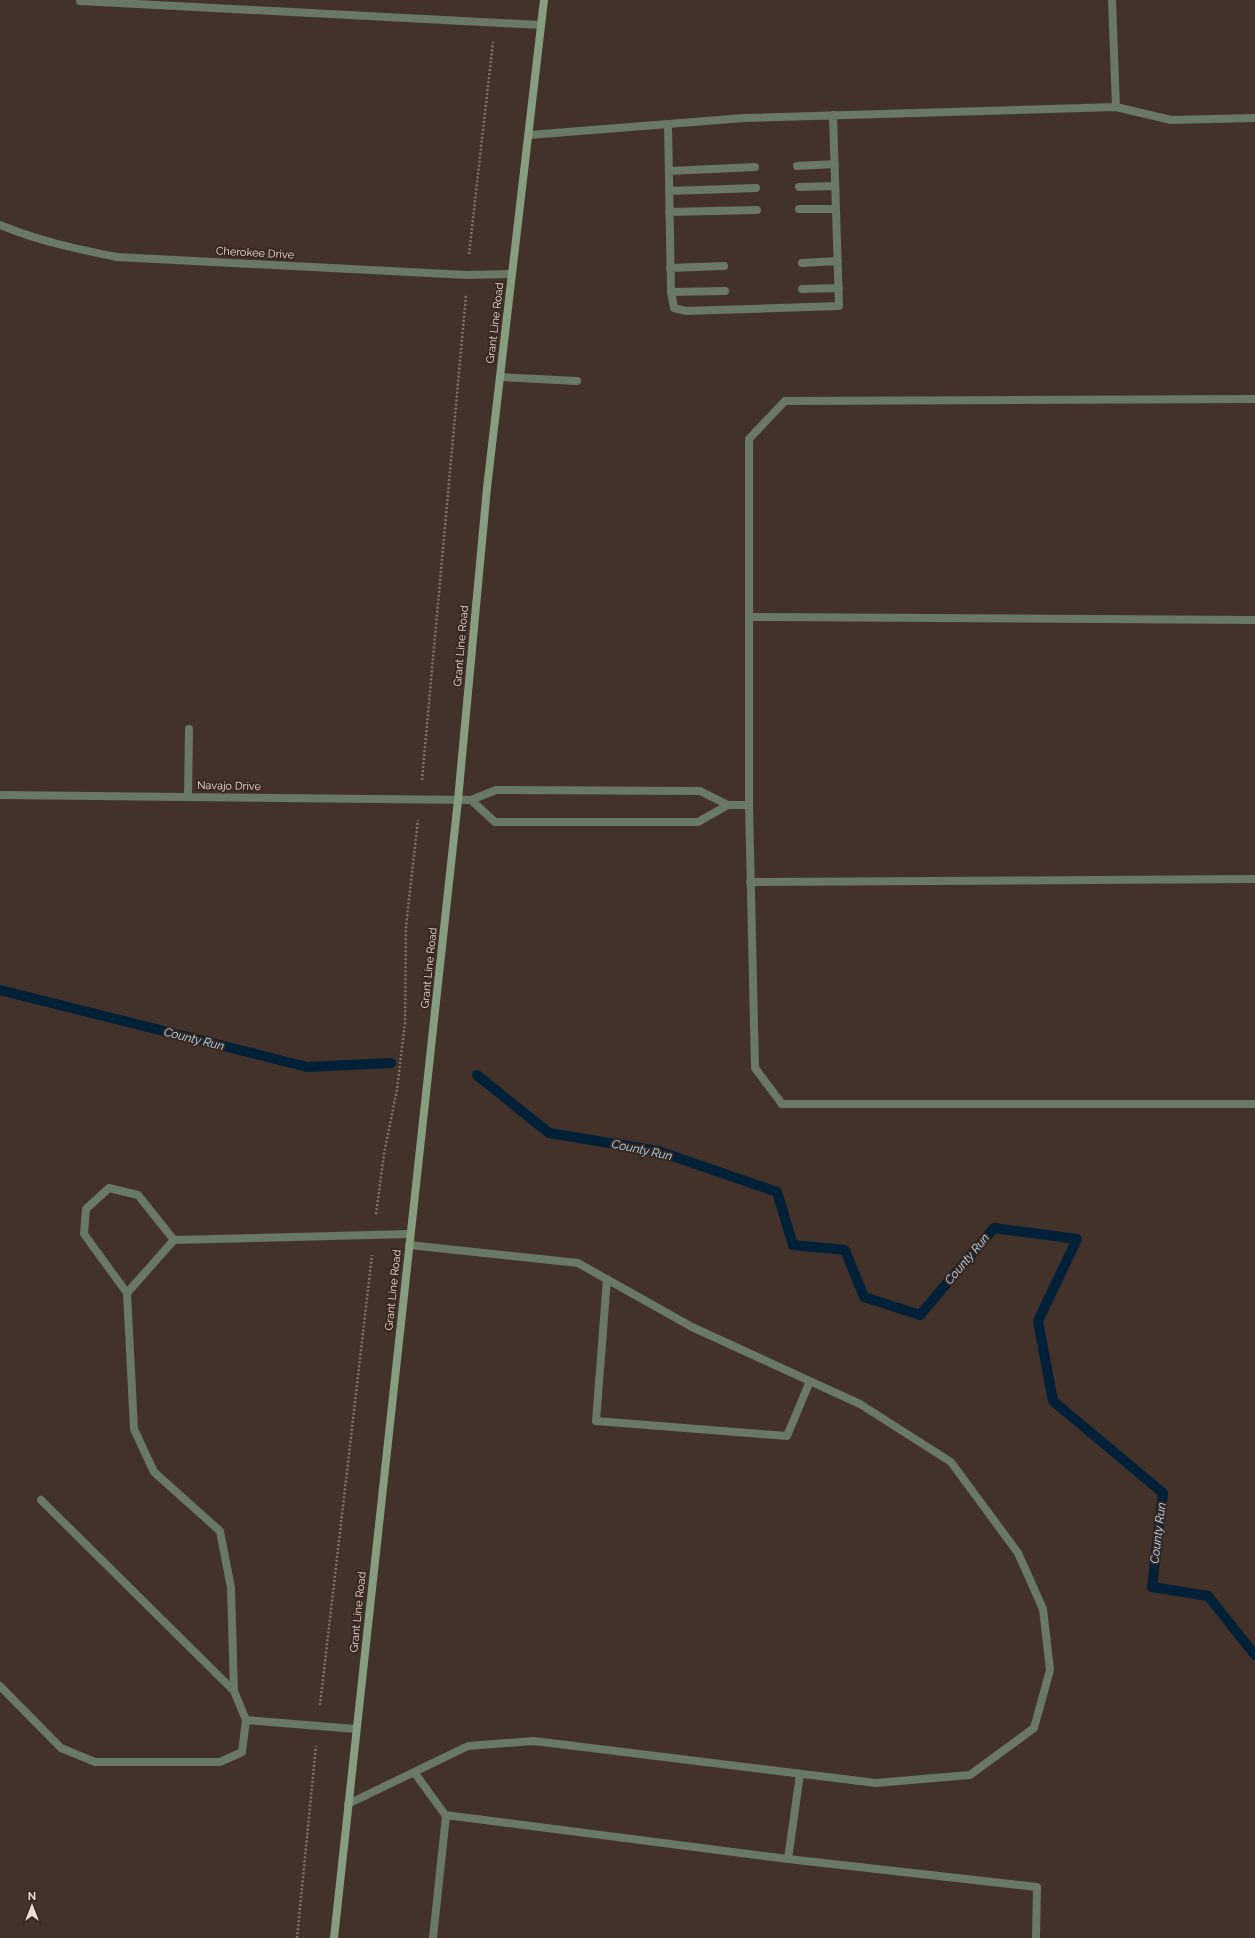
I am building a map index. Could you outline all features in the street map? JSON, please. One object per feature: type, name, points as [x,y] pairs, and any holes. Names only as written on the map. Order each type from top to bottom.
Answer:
[{"type":"main road","name":"Grant Line Road","points":[[334,1938],[458,800],[487,488],[544,0]]},
{"type":"street","points":[[1112,0],[1116,107]]},
{"type":"street","points":[[80,1],[541,25]]},
{"type":"street","points":[[529,135],[744,118],[1116,107],[1171,120],[1255,118]]},
{"type":"street","points":[[668,124],[670,268],[671,292],[674,308],[686,311],[839,306],[833,115]]},
{"type":"street","points":[[797,166],[835,164]]},
{"type":"street","points":[[669,171],[755,167]]},
{"type":"street","points":[[800,187],[835,186]]},
{"type":"street","points":[[669,191],[756,188]]},
{"type":"street","points":[[799,209],[836,209]]},
{"type":"street","points":[[669,212],[757,210]]},
{"type":"street","name":"Cherokee Drive","points":[[0,225],[27,236],[70,248],[117,256],[468,275],[512,274]]},
{"type":"street","points":[[802,263],[838,261]]},
{"type":"street","points":[[670,268],[724,266]]},
{"type":"street","points":[[802,289],[839,288]]},
{"type":"street","points":[[671,292],[725,291]]},
{"type":"street","points":[[500,377],[577,381]]},
{"type":"street","points":[[1255,399],[784,400],[749,438],[749,804],[755,1068],[782,1104],[1255,1104]]},
{"type":"street","points":[[749,617],[1255,620]]},
{"type":"street","points":[[188,797],[189,729]]},
{"type":"street","points":[[728,805],[700,791],[496,790],[471,800],[495,822],[698,822],[728,805],[749,804]]},
{"type":"street","name":"Navajo Drive","points":[[0,795],[471,800]]},
{"type":"street","points":[[750,882],[1255,879]]},
{"type":"street","points":[[0,1686],[61,1748],[95,1762],[220,1762],[242,1752],[246,1720],[234,1691],[231,1588],[220,1531],[154,1472],[134,1429],[127,1293],[84,1234],[86,1208],[109,1188],[138,1195],[174,1240]]},
{"type":"street","points":[[127,1293],[174,1240],[410,1234]]},
{"type":"street","points":[[348,1804],[468,1746],[534,1741],[876,1783],[970,1776],[1034,1728],[1050,1670],[1043,1609],[1018,1554],[951,1462],[860,1404],[692,1327],[578,1263],[409,1245]]},
{"type":"street","points":[[607,1279],[596,1420],[787,1436],[810,1381]]},
{"type":"street","points":[[41,1500],[234,1691]]},
{"type":"street","points":[[246,1720],[356,1729]]},
{"type":"street","points":[[414,1772],[446,1815],[433,1938]]},
{"type":"street","points":[[788,1859],[800,1774]]},
{"type":"street","points":[[446,1815],[788,1859],[1037,1887],[1036,1938]]},
{"type":"path","points":[[469,245],[496,22]]},
{"type":"path","points":[[423,767],[465,314]]},
{"type":"path","points":[[377,1205],[384,1154],[397,1089],[405,1023],[406,926],[416,847]]},
{"type":"path","points":[[297,1938],[318,1726],[371,1268]]},
{"type":"waterway","name":"County Run","points":[[0,990],[307,1067],[391,1063]]},
{"type":"waterway","name":"County Run","points":[[477,1075],[549,1133],[658,1151],[777,1192],[793,1245],[845,1250],[864,1297],[920,1315],[994,1228],[1077,1239],[1038,1321],[1053,1401],[1163,1493],[1152,1587],[1208,1596],[1255,1655]]}]
